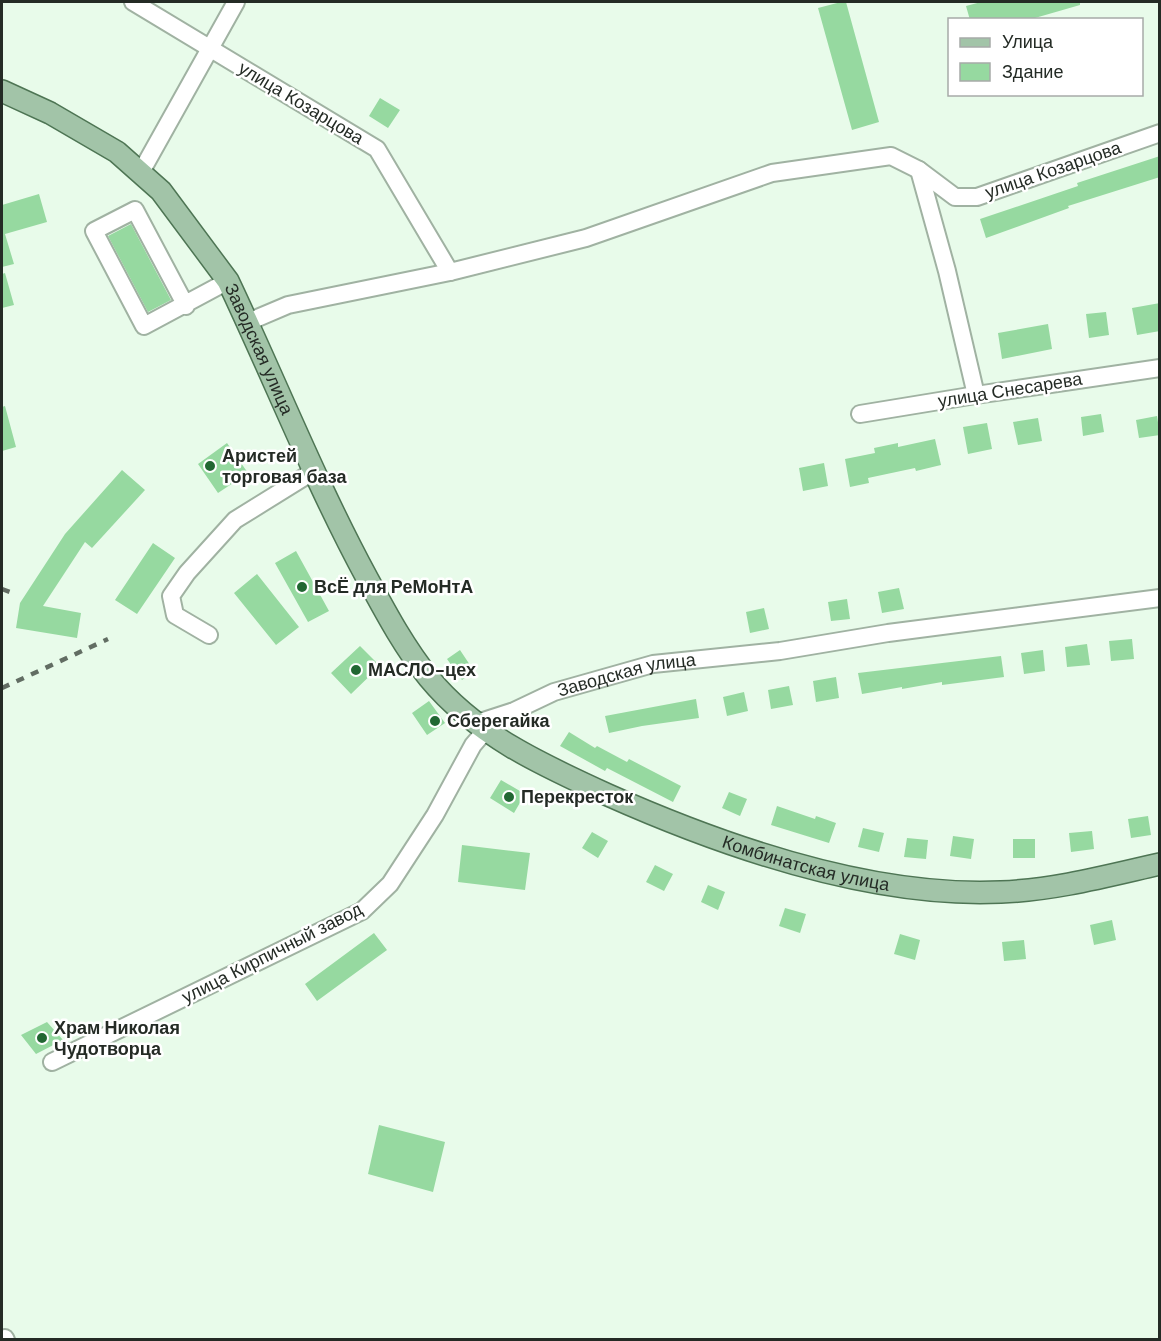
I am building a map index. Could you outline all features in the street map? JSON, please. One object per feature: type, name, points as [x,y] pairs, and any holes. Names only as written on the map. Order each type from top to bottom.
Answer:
[{"type":"main road","name":"Заводская улица","points":[[2,91],[50,113],[108,146],[161,191],[228,281],[346,539],[401,642],[430,680],[455,706],[481,727]]},
{"type":"main road","name":"Комбинатская улица","points":[[481,727],[538,763],[651,814],[740,847],[853,877],[918,889],[1000,892],[1067,886],[1160,864]]},
{"type":"street","name":"улица Козарцова","points":[[133,2],[377,149],[450,272]]},
{"type":"street","points":[[141,172],[236,2]]},
{"type":"street","name":"улица Козарцова","points":[[248,322],[288,305],[450,272],[586,238],[772,173],[891,156],[919,170],[955,197],[977,197],[1160,133]]},
{"type":"street","points":[[919,170],[947,271],[975,395]]},
{"type":"street","points":[[186,306],[135,210],[94,231],[144,327],[186,306],[228,281]]},
{"type":"street","name":"улица Снесарева","points":[[860,414],[1160,368]]},
{"type":"street","points":[[209,635],[175,615],[171,597],[187,573],[235,520],[314,471]]},
{"type":"street","name":"Заводская улица","points":[[481,727],[554,692],[653,664],[780,651],[888,633],[1160,598]]},
{"type":"street","name":"улица Кирпичный завод","points":[[52,1062],[362,910],[390,884],[435,815],[481,727]]},
{"type":"building","points":[[846,2],[879,122],[852,130],[818,8]]},
{"type":"building","points":[[981,2],[1080,2],[1080,5],[1035,18],[969,18],[966,6]]},
{"type":"building","points":[[380,98],[400,110],[388,128],[369,116]]},
{"type":"building","points":[[1160,156],[1160,177],[1068,206],[1069,208],[986,238],[980,219],[1078,186],[1077,183]]},
{"type":"building","points":[[39,194],[47,222],[5,234],[14,264],[2,267],[2,205]]},
{"type":"building","points":[[131,224],[171,300],[148,312],[108,236]]},
{"type":"building","points":[[5,273],[14,305],[2,308],[2,274]]},
{"type":"building","points":[[1160,303],[1160,331],[1137,335],[1132,308]]},
{"type":"building","points":[[1106,312],[1109,335],[1089,338],[1086,314]]},
{"type":"building","points":[[1048,324],[1052,349],[1002,359],[998,333]]},
{"type":"building","points":[[5,406],[16,447],[2,451],[2,407]]},
{"type":"building","points":[[1101,414],[1104,432],[1083,436],[1081,417]]},
{"type":"building","points":[[1157,416],[1160,435],[1139,438],[1136,420]]},
{"type":"building","points":[[1038,418],[1042,441],[1018,445],[1013,422]]},
{"type":"building","points":[[987,423],[992,449],[968,454],[963,427]]},
{"type":"building","points":[[935,439],[941,465],[868,478],[869,483],[850,487],[845,459],[875,453],[874,448],[898,443],[898,447]]},
{"type":"building","points":[[227,443],[248,473],[218,493],[198,464]]},
{"type":"building","points":[[824,463],[828,486],[803,491],[799,468]]},
{"type":"building","points":[[122,470],[145,490],[92,548],[85,542],[43,606],[81,613],[77,638],[16,628],[20,603],[65,534]]},
{"type":"building","points":[[153,543],[175,558],[137,614],[115,600]]},
{"type":"building","name":"ВсЁ для РеМоНтА","points":[[296,551],[329,611],[308,622],[275,563]]},
{"type":"building","points":[[257,574],[299,627],[276,645],[234,593]]},
{"type":"building","points":[[899,588],[904,609],[882,613],[878,592]]},
{"type":"building","points":[[847,599],[850,619],[831,621],[828,602]]},
{"type":"building","points":[[764,608],[769,629],[750,633],[746,612]]},
{"type":"building","points":[[1132,639],[1134,659],[1111,661],[1109,641]]},
{"type":"building","points":[[1087,644],[1090,665],[1067,667],[1065,647]]},
{"type":"building","name":"МАСЛО-цех","points":[[360,646],[380,666],[351,694],[331,673]]},
{"type":"building","points":[[460,650],[474,671],[462,680],[447,659]]},
{"type":"building","points":[[1043,650],[1045,671],[1024,674],[1021,653]]},
{"type":"building","points":[[1001,656],[1004,677],[942,685],[942,682],[862,694],[858,673]]},
{"type":"building","points":[[836,677],[839,698],[816,702],[813,681]]},
{"type":"building","points":[[789,686],[793,705],[771,709],[768,690]]},
{"type":"building","points":[[744,692],[748,711],[727,716],[723,697]]},
{"type":"building","points":[[696,699],[699,718],[609,733],[605,716]]},
{"type":"building","points":[[429,701],[445,723],[427,735],[412,713]]},
{"type":"building","points":[[569,732],[595,748],[597,746],[627,762],[629,759],[681,786],[673,802],[607,768],[605,771],[560,746]]},
{"type":"building","points":[[501,780],[525,794],[514,813],[490,798]]},
{"type":"building","points":[[729,792],[747,799],[740,816],[722,808]]},
{"type":"building","points":[[777,806],[815,819],[816,816],[836,823],[829,843],[771,825]]},
{"type":"building","points":[[1148,816],[1151,835],[1131,838],[1128,819]]},
{"type":"building","points":[[863,828],[884,833],[879,852],[858,847]]},
{"type":"building","points":[[1092,831],[1094,849],[1071,852],[1069,833]]},
{"type":"building","points":[[592,832],[608,841],[598,858],[582,848]]},
{"type":"building","points":[[953,836],[974,839],[971,859],[950,856]]},
{"type":"building","points":[[907,838],[928,840],[926,859],[904,857]]},
{"type":"building","points":[[1013,839],[1035,839],[1035,858],[1013,858]]},
{"type":"building","points":[[462,845],[530,853],[525,890],[458,882]]},
{"type":"building","points":[[655,865],[673,874],[664,891],[646,882]]},
{"type":"building","points":[[708,885],[725,892],[718,910],[701,902]]},
{"type":"building","points":[[785,908],[806,914],[800,933],[779,926]]},
{"type":"building","points":[[1112,920],[1116,940],[1094,945],[1090,925]]},
{"type":"building","points":[[374,933],[387,950],[317,1001],[305,984]]},
{"type":"building","points":[[900,934],[920,940],[915,960],[894,954]]},
{"type":"building","points":[[1024,940],[1026,959],[1004,961],[1002,942]]},
{"type":"building","name":"Храм Николая Чудотворца","points":[[47,1022],[63,1040],[36,1054],[21,1035]]},
{"type":"building","points":[[379,1125],[445,1142],[433,1192],[368,1174]]},
{"type":"railway","points":[[2,589],[10,592]]},
{"type":"railway","points":[[2,688],[108,639]]},
{"type":"place","name":"Аристей торговая база","points":[[210,466]]},
{"type":"place","name":"ВсЁ для РеМоНтА","points":[[302,587]]},
{"type":"place","name":"МАСЛО-цех","points":[[356,670]]},
{"type":"place","name":"Сберегайка","points":[[435,721]]},
{"type":"place","name":"Перекресток","points":[[509,797]]},
{"type":"place","name":"Храм Николая Чудотворца","points":[[42,1038]]}]
